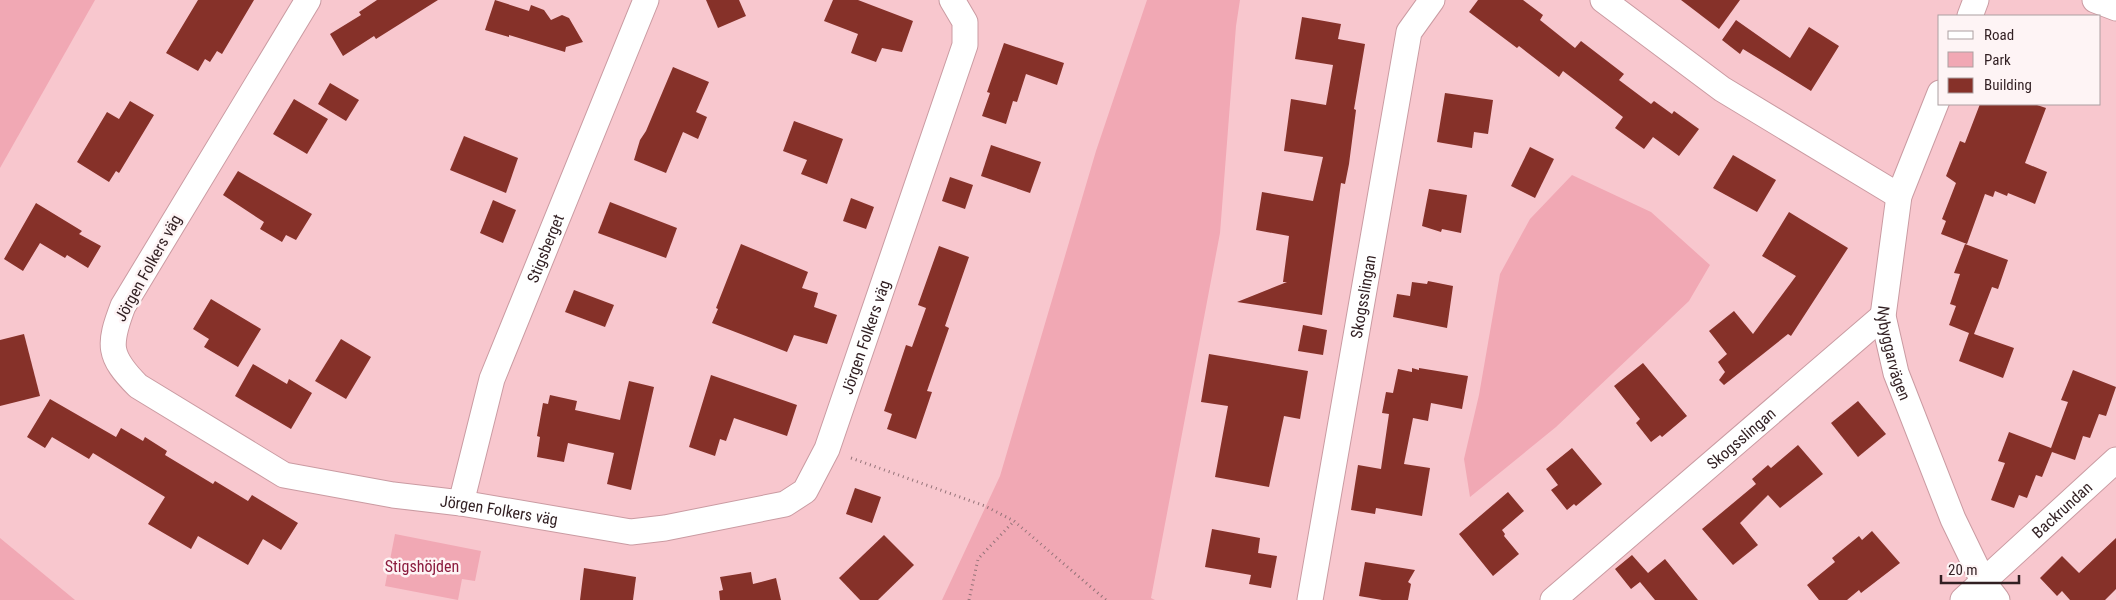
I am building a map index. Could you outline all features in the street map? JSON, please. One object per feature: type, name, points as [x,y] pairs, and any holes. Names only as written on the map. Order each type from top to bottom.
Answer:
[{"type":"street","name":"Jörgen Folkers väg","points":[[308,0],[123,306],[115,328],[112,349],[121,369],[138,386],[284,475],[393,495],[461,502],[631,532],[664,528],[785,504],[805,491],[827,449],[964,45],[965,22],[952,0]]},
{"type":"street","name":"Stigsberget","points":[[461,502],[492,379],[646,0]]},
{"type":"street","name":"Skogsslingan","points":[[1310,600],[1409,32],[1432,0]]},
{"type":"street","points":[[1603,0],[1722,89],[1899,196]]},
{"type":"street","points":[[1970,15],[1976,0]]},
{"type":"street","points":[[2095,0],[2116,8]]},
{"type":"street","name":"Nybyggarvägen","points":[[1938,98],[1899,196],[1883,316],[1896,373],[1953,519],[1990,591]]},
{"type":"street","name":"Skogsslingan","points":[[1553,600],[1883,316]]},
{"type":"street","name":"Backrundan","points":[[1963,600],[1990,591],[2116,460]]},
{"type":"path","points":[[827,449],[986,506],[1014,521],[1106,600]]},
{"type":"path","points":[[969,600],[978,559],[1014,521]]},
{"type":"green space","points":[[0,0],[95,0],[0,168]]},
{"type":"green space","points":[[1147,0],[1240,0],[1236,26],[1220,233],[1151,598],[1155,600],[942,600],[1000,476],[1096,151]]},
{"type":"green space","points":[[1572,175],[1651,212],[1710,265],[1689,301],[1556,427],[1470,497],[1464,459],[1479,395],[1500,274],[1530,219]]},
{"type":"green space","name":"Stigshöjden","points":[[395,534],[481,551],[475,581],[462,579],[458,600],[385,586]]},
{"type":"green space","points":[[0,538],[75,600],[0,600]]},
{"type":"building","points":[[198,0],[254,0],[222,54],[217,51],[210,62],[205,59],[198,71],[166,53]]},
{"type":"building","points":[[377,0],[438,0],[376,39],[374,36],[343,56],[330,34],[361,15],[359,12]]},
{"type":"building","points":[[495,0],[529,11],[531,5],[544,10],[551,20],[562,15],[569,18],[583,42],[566,47],[565,52],[509,35],[509,37],[485,30]]},
{"type":"building","points":[[706,0],[739,0],[746,16],[718,28]]},
{"type":"building","points":[[833,0],[858,0],[913,21],[902,52],[882,48],[876,62],[851,53],[858,34],[824,21]]},
{"type":"building","points":[[1478,0],[1523,0],[1543,15],[1540,20],[1575,48],[1581,41],[1624,74],[1619,80],[1651,104],[1654,101],[1672,114],[1674,111],[1699,129],[1679,156],[1653,137],[1644,149],[1615,128],[1623,117],[1563,71],[1559,77],[1519,46],[1517,48],[1469,12]]},
{"type":"building","points":[[1681,0],[1740,0],[1719,29]]},
{"type":"building","points":[[1302,17],[1341,24],[1338,39],[1365,44],[1354,109],[1356,110],[1349,164],[1345,184],[1341,183],[1322,315],[1237,302],[1287,282],[1283,282],[1289,236],[1256,230],[1262,192],[1313,201],[1323,157],[1284,151],[1291,99],[1326,105],[1333,65],[1295,59]]},
{"type":"building","points":[[1736,20],[1790,58],[1809,27],[1839,46],[1811,91],[1743,49],[1740,54],[1722,40]]},
{"type":"building","points":[[1004,43],[1064,63],[1057,85],[1026,74],[1017,102],[1013,101],[1006,124],[982,116],[990,93],[987,92]]},
{"type":"building","points":[[673,67],[709,82],[696,112],[707,117],[698,139],[683,132],[666,173],[634,160],[640,140],[646,131]]},
{"type":"building","points":[[330,83],[359,100],[346,121],[318,104]]},
{"type":"building","points":[[1445,93],[1493,100],[1488,134],[1474,132],[1472,148],[1437,142]]},
{"type":"building","points":[[294,99],[328,119],[307,154],[273,134]]},
{"type":"building","points":[[130,101],[154,115],[119,173],[116,171],[109,182],[77,162],[107,112],[119,119]]},
{"type":"building","points":[[1980,105],[2037,105],[2046,108],[2025,163],[2047,172],[2035,204],[2008,193],[2007,196],[1995,191],[1993,197],[1985,194],[1967,244],[1941,234],[1946,221],[1942,219],[1956,183],[1946,176],[1960,141],[1965,143]]},
{"type":"building","points":[[794,121],[843,139],[827,184],[801,174],[807,160],[783,151]]},
{"type":"building","points":[[464,136],[518,158],[506,193],[450,170]]},
{"type":"building","points":[[991,145],[1041,162],[1030,193],[981,176]]},
{"type":"building","points":[[1530,147],[1554,159],[1535,198],[1511,186]]},
{"type":"building","points":[[1733,155],[1776,180],[1757,212],[1713,188]]},
{"type":"building","points":[[238,171],[312,214],[296,240],[286,235],[282,242],[260,229],[264,222],[223,195]]},
{"type":"building","points":[[950,177],[973,185],[965,209],[942,201]]},
{"type":"building","points":[[1429,189],[1467,195],[1461,233],[1442,229],[1441,232],[1422,226]]},
{"type":"building","points":[[851,198],[874,207],[866,229],[843,221]]},
{"type":"building","points":[[493,200],[516,210],[503,243],[480,233]]},
{"type":"building","points":[[610,202],[677,228],[666,258],[598,233]]},
{"type":"building","points":[[36,203],[82,231],[79,234],[101,246],[88,268],[67,255],[65,258],[40,243],[23,271],[4,259]]},
{"type":"building","points":[[1789,212],[1848,248],[1791,336],[1788,334],[1724,385],[1719,380],[1725,372],[1718,362],[1727,354],[1709,331],[1734,311],[1753,334],[1796,276],[1762,256]]},
{"type":"building","points":[[741,244],[808,272],[802,288],[818,293],[814,307],[837,315],[827,344],[794,335],[787,352],[712,323]]},
{"type":"building","points":[[1965,244],[2008,260],[1998,289],[1992,287],[1974,334],[2014,348],[2003,378],[1959,361],[1969,333],[1949,325],[1956,306],[1950,304],[1960,274],[1954,273]]},
{"type":"building","points":[[939,246],[969,257],[945,326],[949,328],[927,391],[932,392],[916,439],[887,429],[892,414],[884,411],[906,345],[912,347],[926,308],[918,305]]},
{"type":"building","points":[[1428,281],[1453,286],[1447,328],[1393,317],[1397,294],[1410,296],[1412,282],[1427,284]]},
{"type":"building","points":[[574,290],[614,305],[605,327],[565,312]]},
{"type":"building","points":[[211,299],[261,329],[238,367],[204,347],[209,339],[193,329]]},
{"type":"building","points":[[1303,325],[1327,330],[1323,355],[1298,351]]},
{"type":"building","points":[[24,334],[40,396],[0,406],[0,340]]},
{"type":"building","points":[[341,339],[371,357],[346,399],[315,381]]},
{"type":"building","points":[[1209,354],[1308,371],[1300,419],[1284,416],[1269,487],[1215,477],[1228,406],[1201,402]]},
{"type":"building","points":[[1643,363],[1687,416],[1662,437],[1660,435],[1651,442],[1636,423],[1640,419],[1614,386]]},
{"type":"building","points":[[253,364],[287,384],[289,379],[312,393],[291,429],[235,396]]},
{"type":"building","points":[[1412,368],[1468,376],[1462,409],[1431,403],[1428,421],[1413,418],[1404,464],[1430,468],[1422,516],[1376,508],[1375,514],[1351,510],[1358,465],[1381,469],[1389,414],[1382,413],[1386,392],[1393,393],[1398,369],[1412,372]]},
{"type":"building","points":[[2073,370],[2116,387],[2106,416],[2099,414],[2090,438],[2083,436],[2075,460],[2052,452],[2042,477],[2036,475],[2027,498],[2019,495],[2014,508],[1991,500],[2005,463],[1998,461],[2009,432],[2051,448],[2068,402],[2061,400]]},
{"type":"building","points":[[711,375],[797,405],[787,436],[734,418],[726,441],[720,439],[715,456],[689,447]]},
{"type":"building","points":[[629,381],[654,387],[631,490],[607,484],[614,453],[568,443],[564,462],[537,457],[540,437],[537,436],[543,403],[548,404],[550,395],[577,401],[575,410],[620,420]]},
{"type":"building","points":[[50,399],[116,437],[121,428],[143,441],[145,437],[167,451],[165,455],[213,484],[215,481],[248,501],[252,495],[298,523],[281,550],[263,539],[248,565],[198,536],[191,549],[148,524],[165,497],[93,453],[89,459],[52,437],[45,448],[27,437]]},
{"type":"building","points":[[1858,401],[1886,434],[1858,457],[1831,423]]},
{"type":"building","points":[[1798,445],[1823,474],[1780,508],[1768,495],[1740,523],[1758,545],[1733,565],[1702,529],[1756,484],[1752,479],[1768,465],[1771,468]]},
{"type":"building","points":[[1572,448],[1602,484],[1576,506],[1574,504],[1567,510],[1551,490],[1558,485],[1546,469]]},
{"type":"building","points":[[855,488],[881,497],[872,523],[846,514]]},
{"type":"building","points":[[1508,492],[1524,511],[1502,530],[1505,534],[1504,536],[1519,554],[1493,576],[1459,534]]},
{"type":"building","points":[[1212,529],[1260,538],[1258,553],[1277,556],[1271,588],[1249,584],[1251,575],[1205,567]]},
{"type":"building","points":[[1872,531],[1900,563],[1861,593],[1859,590],[1847,600],[1819,600],[1807,585],[1835,562],[1832,558],[1859,536],[1862,540]]},
{"type":"building","points":[[884,535],[914,565],[878,600],[860,600],[839,578]]},
{"type":"building","points":[[2116,538],[2116,589],[2105,600],[2070,600],[2062,591],[2057,596],[2040,578],[2062,556],[2079,573]]},
{"type":"building","points":[[1632,555],[1648,573],[1665,559],[1698,600],[1655,600],[1640,582],[1631,589],[1615,569]]},
{"type":"building","points":[[1365,562],[1415,570],[1408,582],[1411,584],[1408,600],[1382,600],[1359,596]]},
{"type":"building","points":[[584,568],[636,577],[633,600],[580,600]]},
{"type":"building","points":[[751,572],[753,584],[776,578],[781,600],[720,600],[719,591],[723,590],[720,577]]}]
